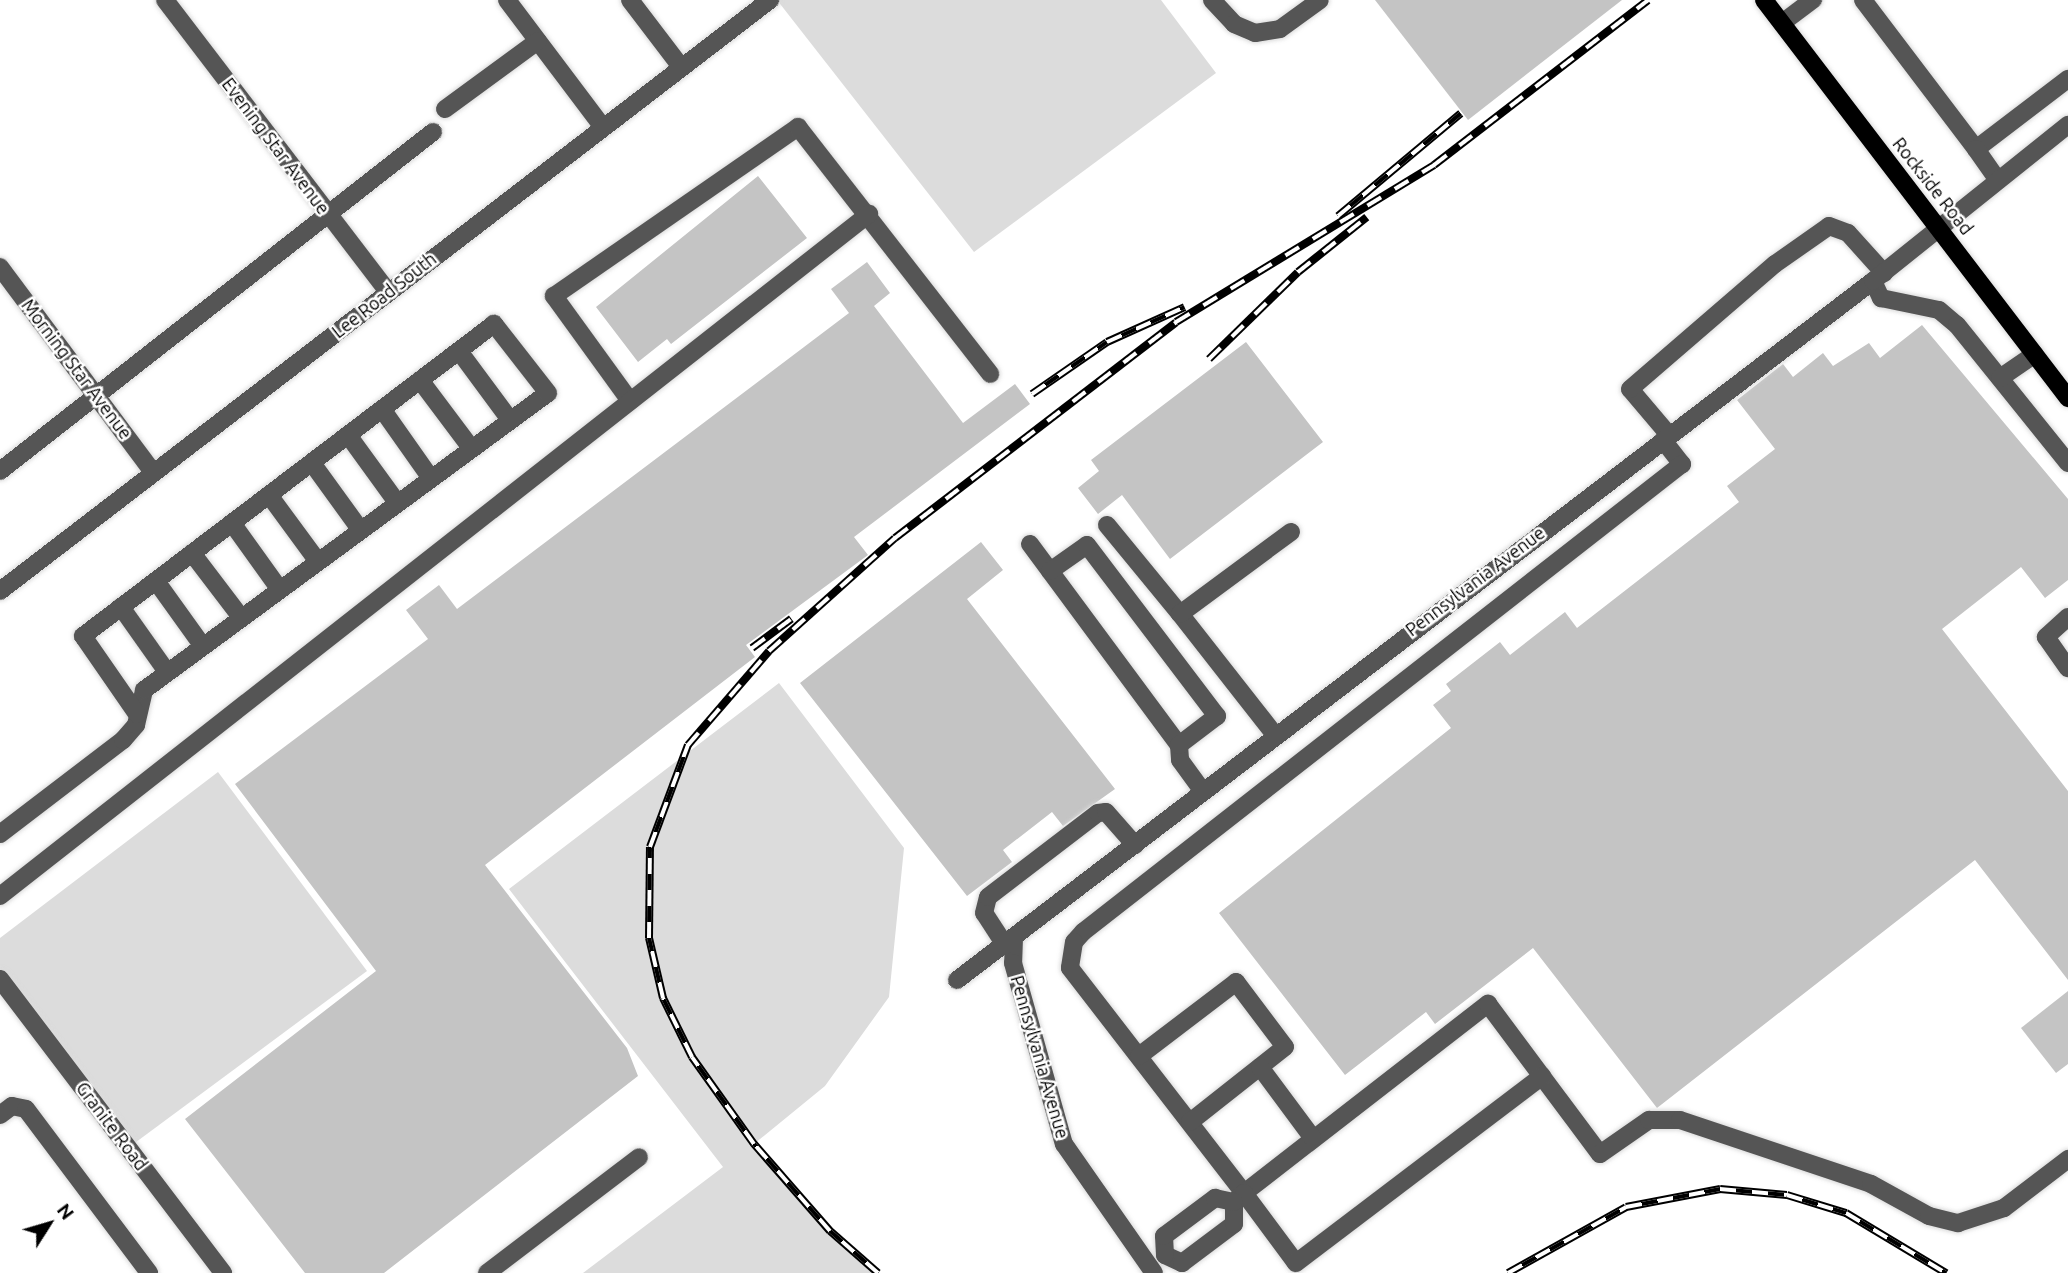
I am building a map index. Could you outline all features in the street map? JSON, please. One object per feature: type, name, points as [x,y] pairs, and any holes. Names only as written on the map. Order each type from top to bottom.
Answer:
[{"type":"main road","name":"Rockside Road","points":[[1764,0],[2068,398]]},
{"type":"street","name":"Evening Star Avenue","points":[[164,0],[388,292]]},
{"type":"street","points":[[507,0],[602,126]]},
{"type":"street","points":[[629,0],[681,67]]},
{"type":"street","name":"Lee Road South","points":[[0,591],[602,126],[770,0]]},
{"type":"street","points":[[1212,0],[1234,24],[1255,33],[1280,29],[1320,0]]},
{"type":"street","points":[[1782,23],[1813,0]]},
{"type":"street","points":[[1863,0],[1998,180]]},
{"type":"street","points":[[445,109],[538,41]]},
{"type":"street","points":[[1976,149],[2068,79]]},
{"type":"street","name":"Pennsylvania Avenue","points":[[957,980],[1135,845],[1275,734],[1879,277],[2068,125]]},
{"type":"street","points":[[631,401],[554,296],[798,127],[869,214],[990,374]]},
{"type":"street","points":[[0,471],[330,218],[433,132]]},
{"type":"street","points":[[0,896],[869,214]]},
{"type":"street","points":[[1542,1076],[1296,1263],[1239,1197],[1190,1122],[1070,968],[1074,942],[1682,464],[1630,388],[1775,264],[1829,226],[1848,233],[1879,277],[1881,298],[1940,310],[2000,378],[2068,463]]},
{"type":"street","name":"Morning Star Avenue","points":[[0,267],[153,472]]},
{"type":"street","points":[[0,834],[123,740],[137,714],[144,690],[316,559],[548,393],[494,324],[83,636],[137,714]]},
{"type":"street","points":[[459,351],[510,420]]},
{"type":"street","points":[[2000,378],[2035,354]]},
{"type":"street","points":[[420,380],[471,448]]},
{"type":"street","points":[[382,409],[430,477]]},
{"type":"street","points":[[348,435],[396,501]]},
{"type":"street","points":[[312,463],[359,528]]},
{"type":"street","points":[[269,495],[316,559]]},
{"type":"street","points":[[232,523],[278,587]]},
{"type":"street","points":[[1107,524],[1275,734]]},
{"type":"street","points":[[1181,614],[1291,532]]},
{"type":"street","points":[[1030,544],[1179,745],[1180,760],[1203,792]]},
{"type":"street","points":[[1050,571],[1087,545],[1217,716],[1179,745]]},
{"type":"street","points":[[192,553],[240,616]]},
{"type":"street","points":[[156,581],[202,645]]},
{"type":"street","points":[[121,607],[167,672]]},
{"type":"street","points":[[2068,617],[2046,637],[2068,668]]},
{"type":"street","points":[[1009,942],[984,913],[988,897],[1098,813],[1116,821],[1135,845]]},
{"type":"street","name":"Pennsylvania Avenue","points":[[1009,942],[1064,1144],[1152,1270]]},
{"type":"street","name":"Granite Road","points":[[0,979],[223,1273]]},
{"type":"street","points":[[1139,1056],[1236,982],[1285,1047],[1190,1122]]},
{"type":"street","points":[[1152,1270],[1166,1255],[1164,1236],[1215,1198],[1239,1197],[1312,1137],[1488,1004],[1600,1154],[1649,1120],[1679,1120],[1871,1184],[1942,1221],[1990,1216],[2068,1159]]},
{"type":"street","points":[[1260,1067],[1312,1137]]},
{"type":"street","points":[[0,1115],[12,1106],[26,1109],[149,1273]]},
{"type":"street","points":[[487,1273],[639,1157]]},
{"type":"street","points":[[1166,1255],[1182,1263],[1234,1224],[1239,1197]]},
{"type":"shaded area","points":[[777,0],[1161,0],[1216,73],[974,252]]},
{"type":"shaded area","points":[[779,683],[904,848],[889,997],[825,1086],[754,1144],[830,1231],[878,1273],[583,1273],[723,1167],[509,889]]},
{"type":"shaded area","points":[[218,772],[367,971],[128,1148],[0,979],[0,938]]},
{"type":"building","points":[[1375,0],[1622,0],[1468,120]]},
{"type":"building","points":[[758,176],[807,238],[671,344],[667,339],[638,362],[596,307]]},
{"type":"building","points":[[867,262],[890,293],[874,306],[963,423],[1015,384],[1030,404],[854,537],[868,555],[746,645],[755,657],[485,865],[627,1048],[638,1076],[384,1273],[305,1273],[185,1119],[376,971],[235,784],[428,639],[406,610],[439,585],[457,609],[849,313],[831,289]]},
{"type":"building","points":[[1922,325],[2068,499],[2068,580],[2045,598],[2021,567],[1942,629],[2068,791],[2068,980],[1975,860],[1657,1108],[1533,948],[1435,1024],[1426,1012],[1345,1075],[1219,913],[1451,728],[1433,705],[1451,691],[1446,684],[1500,642],[1510,655],[1565,612],[1577,628],[1739,502],[1727,486],[1775,449],[1737,400],[1783,364],[1793,377],[1823,353],[1833,366],[1869,343],[1880,358]]},
{"type":"building","points":[[1246,342],[1323,442],[1170,559],[1122,495],[1098,514],[1078,488],[1099,471],[1091,460]]},
{"type":"building","points":[[981,542],[1003,570],[967,599],[1115,789],[1063,826],[1052,812],[1003,850],[1012,862],[967,896],[800,683]]},
{"type":"building","points":[[2068,991],[2068,1064],[2056,1073],[2021,1028]]},
{"type":"railway","points":[[878,1273],[830,1231],[754,1144],[692,1057],[663,998],[649,938],[650,847],[688,745],[769,651],[895,538],[1176,322],[1434,165],[1648,0]]},
{"type":"railway","points":[[1338,216],[1461,113]]},
{"type":"railway","points":[[1209,359],[1298,272],[1367,217]]},
{"type":"railway","points":[[1032,394],[1107,342],[1185,307]]},
{"type":"railway","points":[[752,648],[791,619]]},
{"type":"railway","points":[[1508,1273],[1626,1207],[1720,1189],[1787,1195],[1846,1213],[1946,1273]]}]
